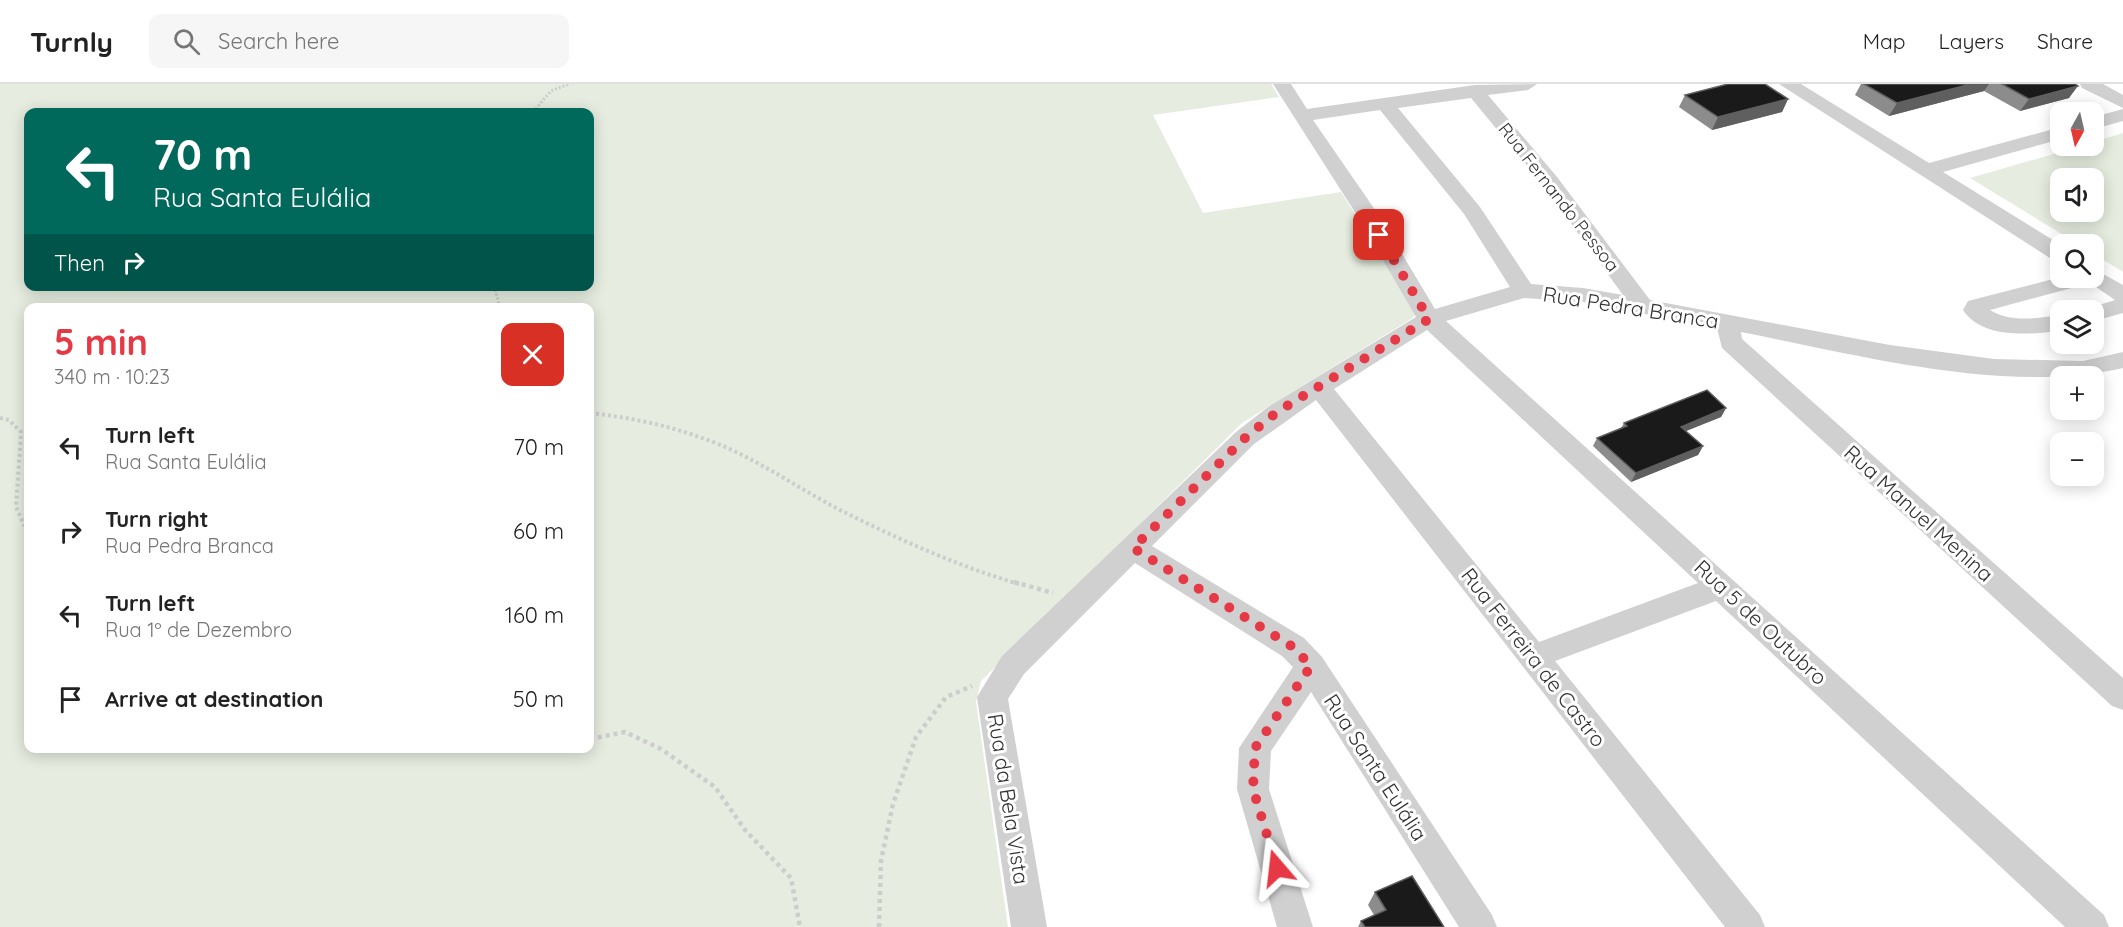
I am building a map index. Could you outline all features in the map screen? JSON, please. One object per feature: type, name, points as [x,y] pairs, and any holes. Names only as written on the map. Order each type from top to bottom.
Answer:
[{"type":"street","name":"Rua 5 de Outubro","points":[[1282,84],[1369,217],[1429,319],[1723,586],[2091,927]]},
{"type":"street","points":[[1301,116],[1528,84]]},
{"type":"street","points":[[1788,84],[2050,248]]},
{"type":"street","points":[[2089,84],[2123,102]]},
{"type":"street","name":"Rua Fernando Pessoa","points":[[1475,92],[1550,181],[1642,304]]},
{"type":"street","points":[[1384,103],[1473,212],[1524,291]]},
{"type":"street","points":[[2104,120],[2123,115]]},
{"type":"street","points":[[1926,170],[2050,136]]},
{"type":"street","points":[[2104,283],[2123,295]]},
{"type":"street","points":[[2050,287],[1976,306],[1975,310],[1984,319],[1997,324],[2035,326],[2050,324]]},
{"type":"street","name":"Rua Pedra Branca","points":[[1133,548],[1245,438],[1277,412],[1429,319],[1482,301],[1524,291],[1583,294],[1890,353],[1994,368],[2083,369],[2123,360]]},
{"type":"street","points":[[2104,311],[2123,305]]},
{"type":"street","name":"Rua Manuel Menina","points":[[1728,321],[1730,342],[2123,697]]},
{"type":"street","name":"Rua Ferreira de Castro","points":[[1319,387],[1747,927]]},
{"type":"street","name":"Rua da Bela Vista","points":[[1029,927],[992,697],[1013,665],[1133,548]]},
{"type":"street","name":"Rua Santa Eulália","points":[[1133,548],[1293,647],[1311,666],[1479,927]]},
{"type":"street","points":[[1534,656],[1723,586]]},
{"type":"street","points":[[1295,927],[1253,789],[1255,748],[1311,666]]},
{"type":"path","points":[[536,108],[551,91],[568,84]]},
{"type":"path","points":[[594,413],[627,417],[671,427],[720,445],[840,509],[939,555],[1076,603]]},
{"type":"path","points":[[0,418],[9,420],[21,432],[16,507],[24,525]]},
{"type":"path","points":[[879,927],[881,861],[893,804],[916,737],[946,697],[977,683]]},
{"type":"path","points":[[594,738],[625,732],[661,749],[715,787],[745,830],[790,878],[800,927]]},
{"type":"shaded area","points":[[0,84],[1271,84],[1279,97],[1153,115],[1203,213],[1341,192],[1417,313],[1411,319],[1242,423],[981,681],[976,702],[1008,927],[0,927]]},
{"type":"shaded area","points":[[2123,133],[2123,272],[2104,260],[2104,234],[2062,234],[1970,178],[2050,155],[2104,156],[2104,139]]},
{"type":"building","points":[[1728,84],[1765,84],[1788,99],[1718,117],[1685,95]]},
{"type":"building","points":[[1864,84],[1971,84],[1897,103]]},
{"type":"building","points":[[2002,84],[2075,84],[2078,86],[2029,99]]},
{"type":"building","points":[[1707,390],[1726,408],[1681,427],[1703,446],[1636,473],[1597,438],[1627,426],[1624,423]]},
{"type":"building","points":[[1412,876],[1444,927],[1365,927],[1361,921],[1386,910],[1375,892]]},
{"type":"route","points":[[1277,868],[1253,789],[1255,748],[1311,666],[1293,647],[1133,548],[1245,438],[1277,412],[1429,319],[1379,235]]}]
